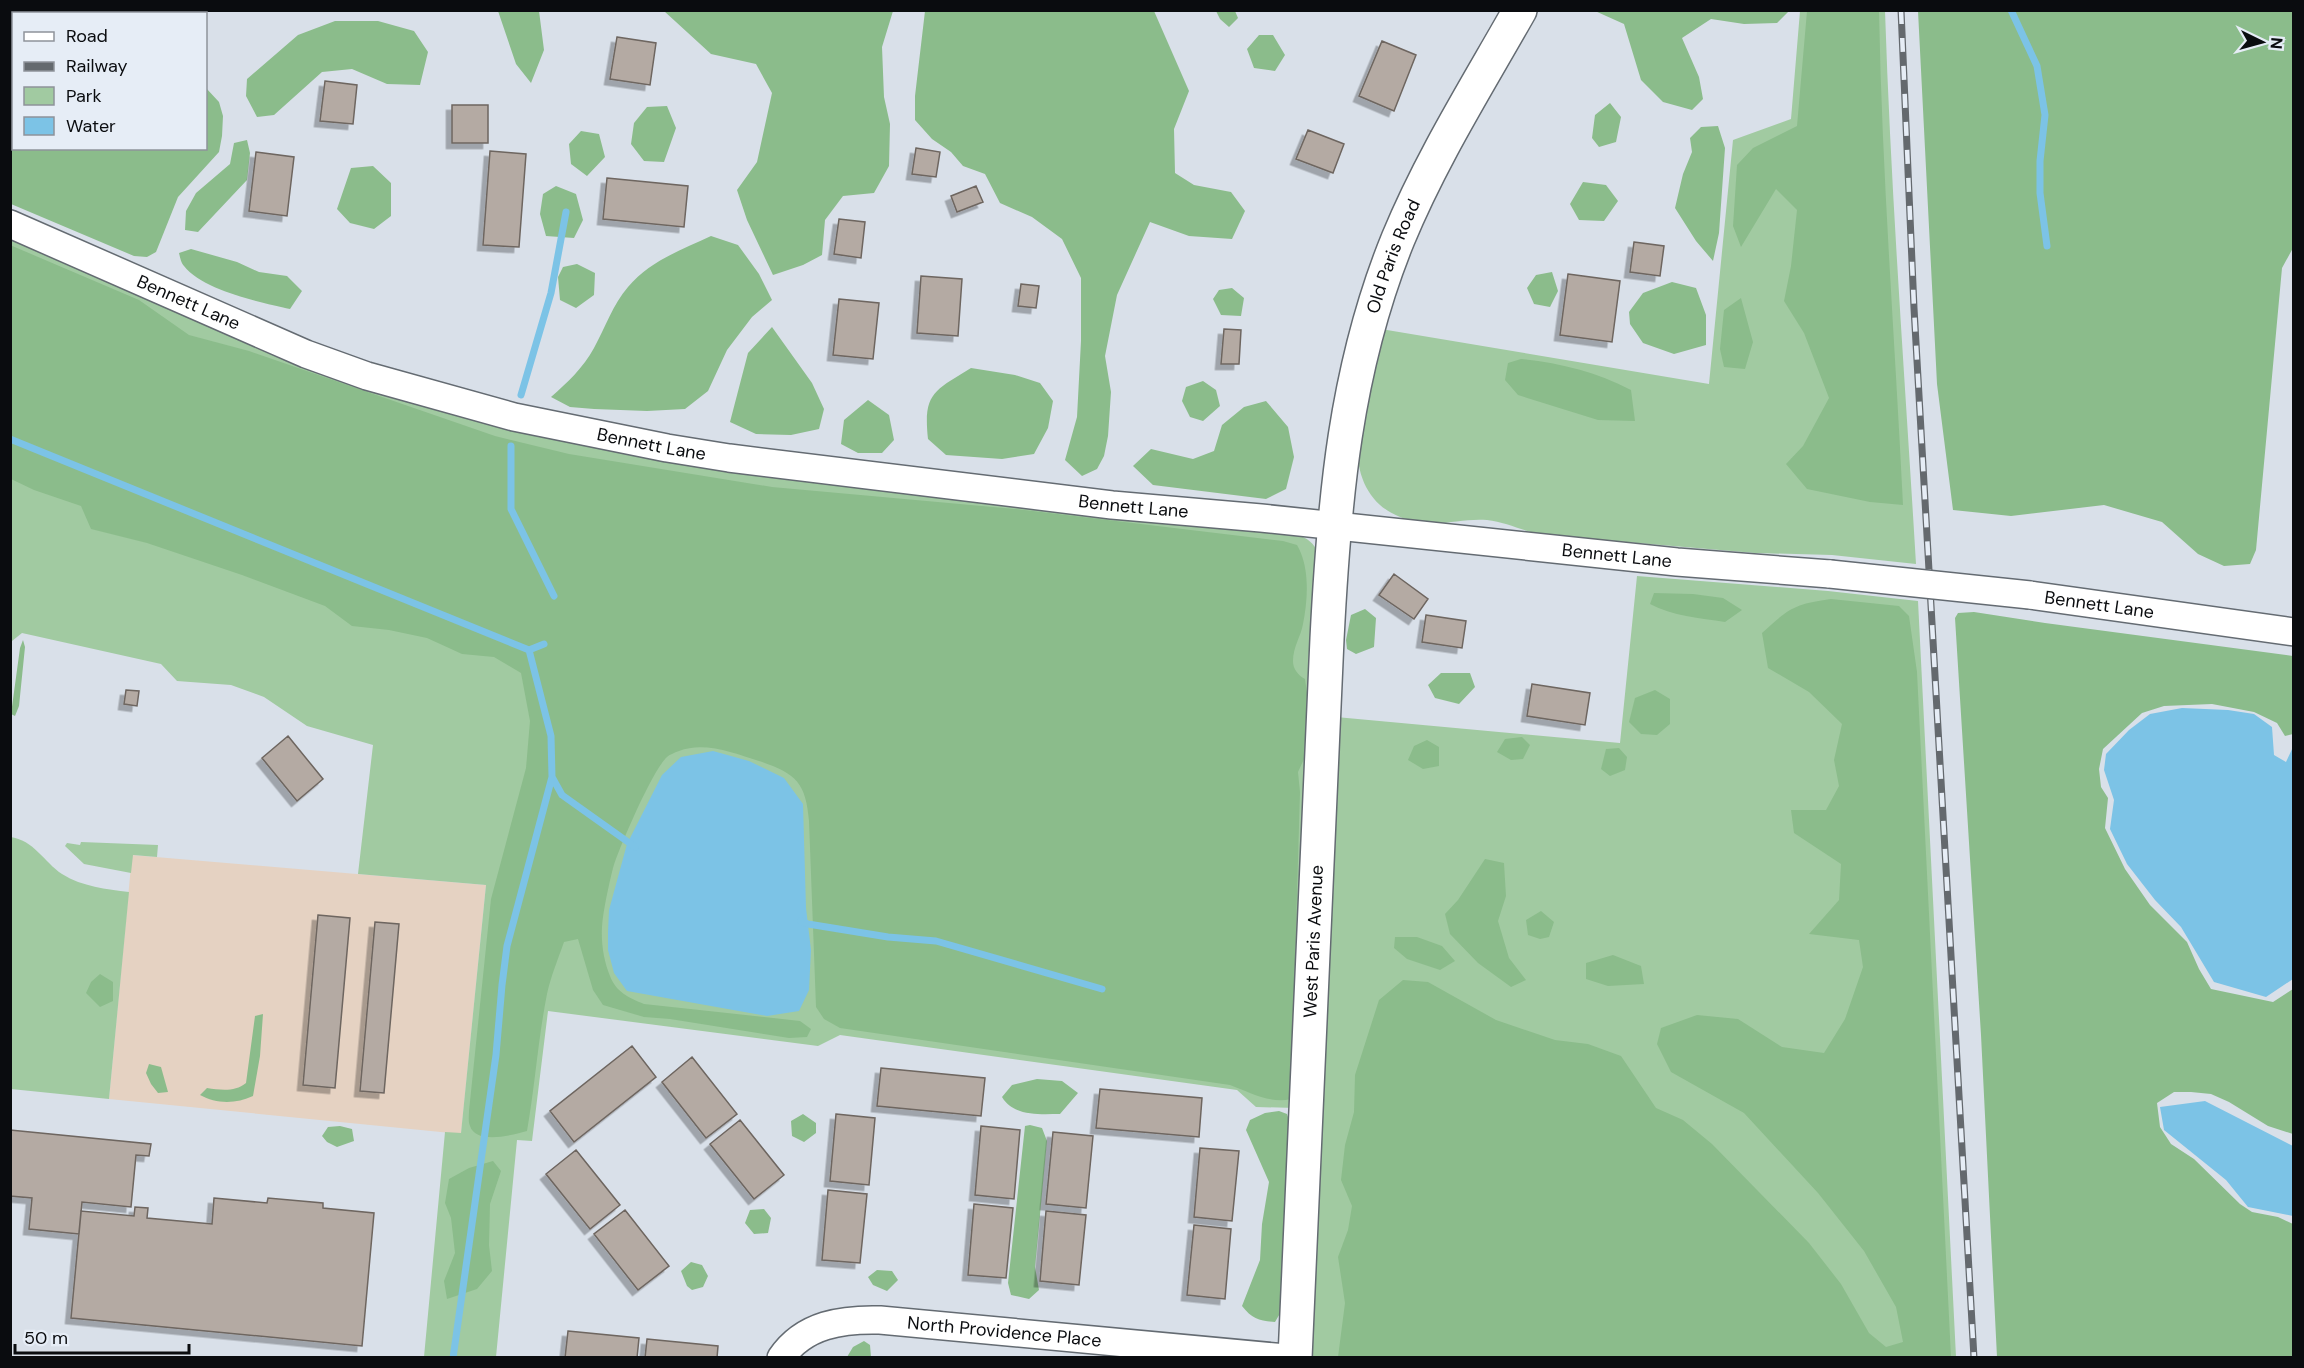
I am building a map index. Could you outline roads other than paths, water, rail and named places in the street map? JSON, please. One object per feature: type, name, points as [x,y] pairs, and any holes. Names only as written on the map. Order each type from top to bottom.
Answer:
[{"type":"main road","name":"Old Paris Road","points":[[1334,526],[1343,444],[1353,385],[1365,336],[1390,261],[1426,176],[1520,10]]},
{"type":"main road","name":"West Paris Avenue","points":[[1295,1358],[1334,526]]},
{"type":"street","name":"Bennett Lane","points":[[10,224],[306,354],[367,376],[514,417],[667,448],[729,458],[1112,505],[2030,595],[2294,632]]},
{"type":"street","name":"North Providence Place","points":[[790,1349],[815,1329],[834,1322],[879,1320],[1286,1358]]},
{"type":"water","points":[[2182,708],[2228,710],[2254,714],[2272,727],[2274,755],[2286,762],[2293,747],[2293,979],[2266,997],[2214,982],[2181,927],[2155,900],[2127,864],[2110,829],[2114,800],[2104,770],[2106,754],[2129,730],[2150,714]]},
{"type":"water","points":[[713,751],[749,761],[784,778],[803,804],[806,908],[811,950],[809,990],[799,1011],[767,1016],[627,991],[614,973],[608,950],[609,910],[627,844],[662,775],[681,757]]},
{"type":"water","points":[[2205,1101],[2293,1146],[2293,1216],[2248,1207],[2226,1180],[2164,1130],[2160,1107]]},
{"type":"waterway","points":[[2011,10],[2037,66],[2045,115],[2040,161],[2040,193],[2047,246]]},
{"type":"waterway","points":[[521,395],[551,293],[566,212]]},
{"type":"waterway","points":[[10,439],[529,650],[544,644]]},
{"type":"waterway","points":[[511,446],[511,509],[554,596]]},
{"type":"waterway","points":[[529,650],[551,736],[552,777],[562,795],[635,847]]},
{"type":"waterway","points":[[453,1358],[496,1055],[507,946],[552,777]]},
{"type":"waterway","points":[[801,921],[888,937],[936,941],[1102,989]]},
{"type":"railway","points":[[1901,10],[1914,308],[1974,1358]]}]
